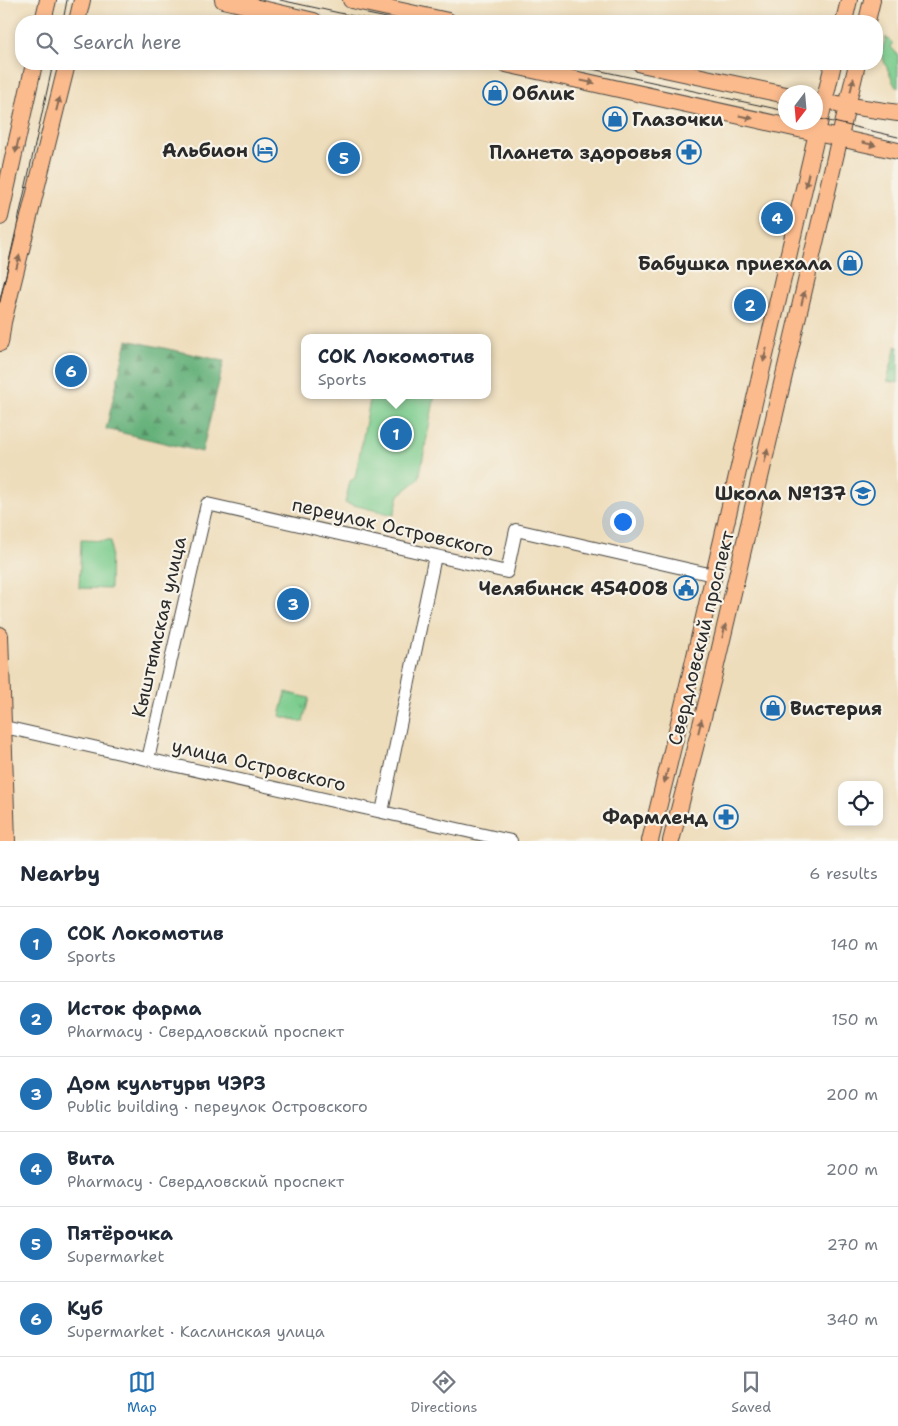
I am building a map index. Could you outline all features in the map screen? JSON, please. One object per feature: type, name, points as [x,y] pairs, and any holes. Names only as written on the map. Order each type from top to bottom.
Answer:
[{"type":"main road","points":[[44,15],[48,0]]},
{"type":"main road","points":[[78,15],[82,0]]},
{"type":"main road","points":[[223,0],[288,15]]},
{"type":"main road","points":[[352,0],[421,15]]},
{"type":"main road","points":[[845,15],[849,0]]},
{"type":"main road","points":[[868,15],[872,0]]},
{"type":"main road","points":[[0,218],[33,70]]},
{"type":"main road","points":[[0,343],[3,322],[66,70]]},
{"type":"main road","points":[[533,70],[898,151]]},
{"type":"main road","points":[[669,70],[778,93]]},
{"type":"main road","name":"Свердловский проспект","points":[[823,93],[832,70]]},
{"type":"main road","name":"Свердловский проспект","points":[[671,841],[715,669],[856,70]]},
{"type":"main road","points":[[823,102],[898,113]]},
{"type":"main road","name":"Свердловский проспект","points":[[650,841],[817,130]]},
{"type":"main road","points":[[0,635],[2,726],[8,841]]},
{"type":"street","name":"переулок Островского","points":[[207,504],[507,572],[516,530],[713,575]]},
{"type":"street","name":"Кыштымская улица","points":[[148,759],[207,504]]},
{"type":"street","points":[[382,812],[436,556]]},
{"type":"street","name":"улица Островского","points":[[2,726],[511,841]]},
{"type":"green space","points":[[886,37],[893,44],[891,47],[898,55],[898,88],[894,84],[883,59],[883,47]]},
{"type":"green space","points":[[127,340],[224,361],[202,452],[106,429]]},
{"type":"green space","points":[[896,346],[898,347],[898,383],[887,381]]},
{"type":"green space","points":[[370,399],[434,399],[419,479],[399,495],[394,515],[345,503],[350,481],[355,478]]},
{"type":"green space","points":[[81,540],[111,541],[110,589],[79,588]]},
{"type":"green space","points":[[286,692],[309,698],[303,722],[280,716]]},
{"type":"tram line","points":[[64,15],[67,0]]},
{"type":"tram line","points":[[280,0],[349,15]]},
{"type":"tram line","points":[[367,14],[372,15]]},
{"type":"tram line","points":[[0,302],[52,70]]},
{"type":"tram line","points":[[597,70],[778,109]]},
{"type":"tram line","points":[[823,120],[898,137]]},
{"type":"place","name":"Облик","points":[[495,93]]},
{"type":"place","name":"Глазочки","points":[[615,119]]},
{"type":"place","name":"Альбион","points":[[265,150]]},
{"type":"place","name":"Планета здоровья","points":[[689,152]]},
{"type":"place","name":"Пятёрочка","points":[[344,158]]},
{"type":"place","name":"Вита","points":[[777,218]]},
{"type":"place","name":"Бабушка приехала","points":[[850,263]]},
{"type":"place","name":"Исток фарма","points":[[750,305]]},
{"type":"place","name":"Куб","points":[[71,371]]},
{"type":"place","name":"СОК Локомотив","points":[[396,434]]},
{"type":"place","name":"Школа №137","points":[[863,493]]},
{"type":"place","name":"Челябинск 454008","points":[[686,588]]},
{"type":"place","name":"Дом культуры ЧЭРЗ","points":[[293,604]]},
{"type":"place","name":"Вистерия","points":[[773,708]]},
{"type":"place","name":"Фармленд","points":[[726,817]]}]
